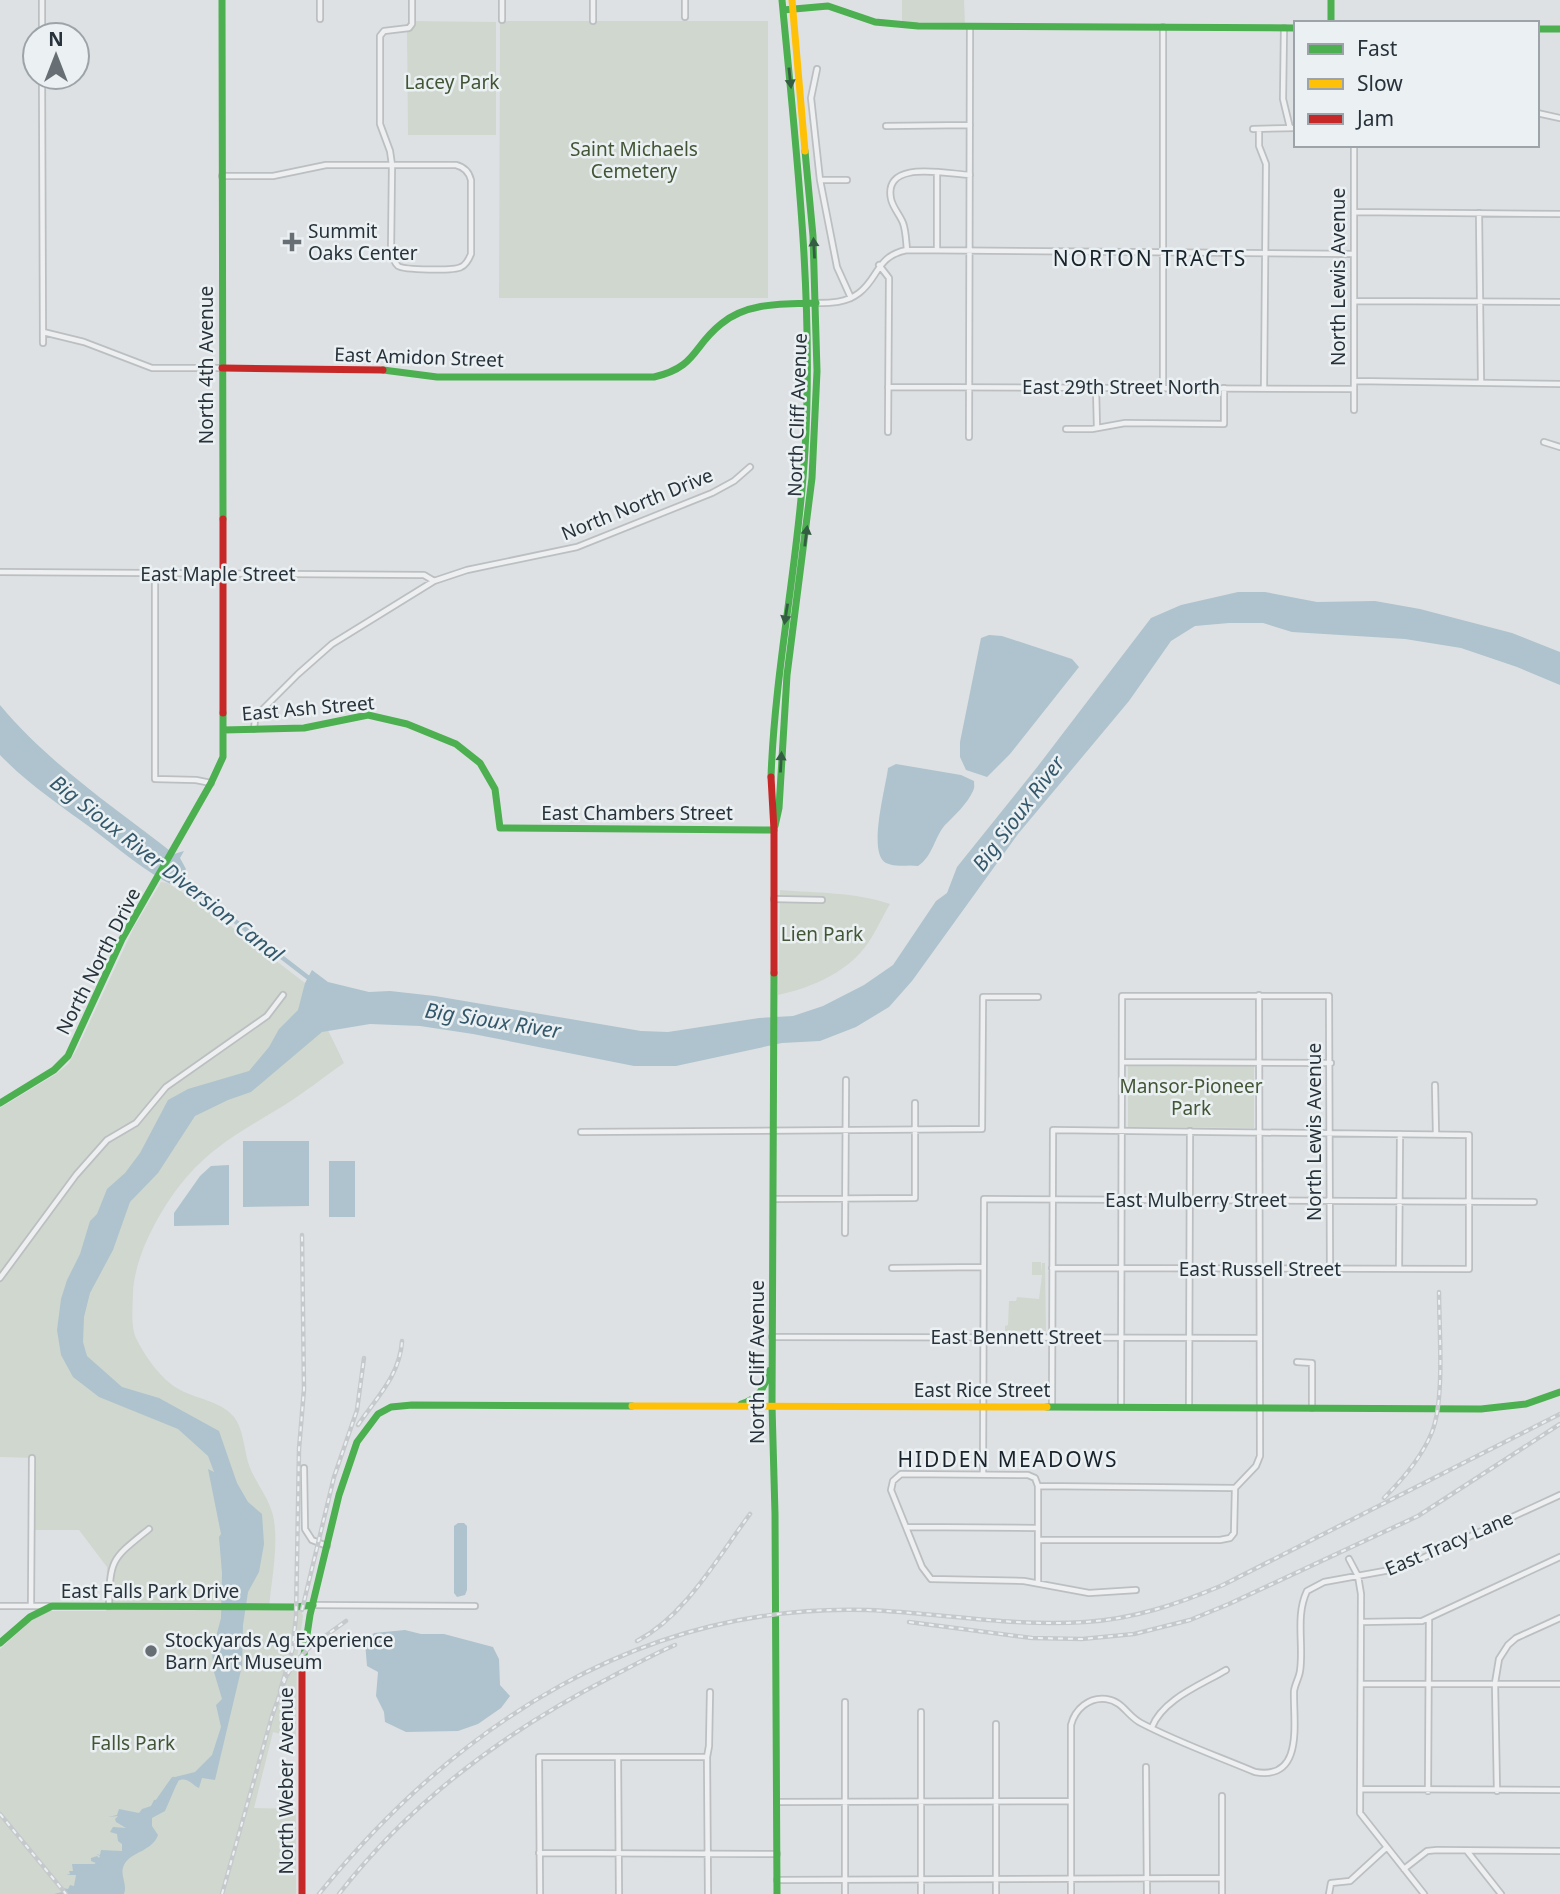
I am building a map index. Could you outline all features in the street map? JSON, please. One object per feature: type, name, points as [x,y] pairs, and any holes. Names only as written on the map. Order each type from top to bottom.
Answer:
[{"type":"main road","name":"North 4th Avenue","points":[[222,0],[223,730]]},
{"type":"main road","name":"North Cliff Avenue","points":[[777,1894],[776,1522],[772,1406],[774,830],[771,809],[776,702],[794,559],[805,450],[808,387],[807,304],[800,190],[782,0]]},
{"type":"main road","name":"North Cliff Avenue","points":[[774,830],[779,808],[788,674],[812,478],[817,390],[813,226],[792,0]]},
{"type":"main road","points":[[1331,0],[1331,21]]},
{"type":"main road","points":[[783,10],[828,6],[875,22],[970,27],[1294,28]]},
{"type":"main road","points":[[1539,29],[1560,29]]},
{"type":"main road","name":"East Amidon Street","points":[[222,368],[374,369],[437,377],[654,377],[671,373],[686,365],[720,324],[734,314],[756,308],[816,303]]},
{"type":"main road","name":"East Ash Street","points":[[223,730],[305,728],[349,717],[371,715],[393,719],[466,748],[484,768],[498,799],[500,828]]},
{"type":"main road","name":"North North Drive","points":[[0,1103],[54,1070],[68,1056],[122,939],[222,761],[223,730]]},
{"type":"main road","name":"East Chambers Street","points":[[500,828],[774,830]]},
{"type":"main road","points":[[731,1406],[759,1397],[764,1390],[772,1363]]},
{"type":"main road","name":"East Rice Street","points":[[402,1405],[1492,1408],[1526,1404],[1560,1392]]},
{"type":"main road","name":"North Weber Avenue","points":[[302,1894],[303,1649],[343,1480],[357,1442],[378,1414],[402,1405]]},
{"type":"main road","name":"East Falls Park Drive","points":[[0,1643],[30,1617],[52,1606],[313,1605]]},
{"type":"street","points":[[42,0],[42,21]]},
{"type":"street","points":[[320,0],[320,19]]},
{"type":"street","points":[[222,176],[271,176],[326,165],[391,165],[456,165],[464,169],[471,180],[471,254],[467,262],[457,269],[405,268],[396,263],[391,251],[391,165],[390,151],[380,124],[380,36],[384,31],[410,28],[412,0]]},
{"type":"street","points":[[502,0],[502,20]]},
{"type":"street","points":[[593,0],[593,21]]},
{"type":"street","points":[[684,0],[684,17]]},
{"type":"street","points":[[969,437],[970,27]]},
{"type":"street","points":[[1163,27],[1163,388]]},
{"type":"street","points":[[1264,387],[1266,164],[1256,129],[1293,128],[1283,99],[1284,28]]},
{"type":"street","points":[[817,69],[812,105],[820,180],[837,267],[851,298]]},
{"type":"street","points":[[42,91],[43,343]]},
{"type":"street","points":[[1539,113],[1560,118]]},
{"type":"street","points":[[886,126],[970,125]]},
{"type":"street","name":"North Lewis Avenue","points":[[1354,147],[1354,410]]},
{"type":"street","points":[[907,250],[903,223],[891,199],[891,185],[897,176],[910,171],[970,175]]},
{"type":"street","points":[[937,173],[937,250]]},
{"type":"street","points":[[820,180],[848,180]]},
{"type":"street","points":[[1354,212],[1560,214]]},
{"type":"street","points":[[1479,213],[1482,382]]},
{"type":"street","points":[[816,303],[838,302],[851,298],[866,285],[879,265],[890,256],[907,250],[1354,254]]},
{"type":"street","points":[[879,265],[889,278],[888,432]]},
{"type":"street","points":[[1354,301],[1560,302]]},
{"type":"street","name":"East Amidon Street","points":[[43,332],[84,342],[152,368],[222,368]]},
{"type":"street","points":[[1354,381],[1560,384]]},
{"type":"street","name":"East 29th Street North","points":[[888,387],[1354,389]]},
{"type":"street","points":[[1096,388],[1097,428]]},
{"type":"street","points":[[1066,429],[1097,428],[1119,423],[1224,424],[1224,388]]},
{"type":"street","points":[[1544,442],[1560,447]]},
{"type":"street","name":"North North Drive","points":[[254,729],[255,720],[265,707],[318,656],[352,630],[434,581],[467,570],[577,547],[712,493],[734,481],[750,467]]},
{"type":"street","name":"East Maple Street","points":[[0,572],[424,575],[434,581]]},
{"type":"street","points":[[155,573],[155,779],[211,783]]},
{"type":"street","points":[[774,899],[822,900]]},
{"type":"street","points":[[1038,1540],[1220,1540],[1230,1538],[1234,1533],[1235,1488],[1259,1462],[1259,995],[1122,996],[1121,1406]]},
{"type":"street","name":"North Lewis Avenue","points":[[1259,995],[1329,996],[1330,1269]]},
{"type":"street","points":[[0,1278],[76,1175],[107,1140],[136,1123],[166,1087],[267,1016],[283,996]]},
{"type":"street","points":[[581,1132],[982,1129],[983,997],[1038,997]]},
{"type":"street","points":[[1122,1062],[1331,1063]]},
{"type":"street","points":[[845,1233],[846,1080]]},
{"type":"street","points":[[1435,1085],[1436,1134]]},
{"type":"street","points":[[774,1199],[915,1198],[915,1103]]},
{"type":"street","points":[[1052,1406],[1053,1130],[1469,1135],[1469,1202]]},
{"type":"street","points":[[1189,1406],[1190,1131]]},
{"type":"street","points":[[1399,1269],[1400,1134]]},
{"type":"street","name":"East Mulberry Street","points":[[983,1267],[984,1199],[1534,1202]]},
{"type":"street","name":"East Russell Street","points":[[1052,1268],[1469,1269],[1469,1202]]},
{"type":"street","points":[[892,1268],[983,1267],[983,1474]]},
{"type":"street","name":"East Bennett Street","points":[[772,1337],[1259,1338]]},
{"type":"street","points":[[1297,1362],[1312,1363],[1312,1408]]},
{"type":"street","points":[[31,1606],[32,1458]]},
{"type":"street","points":[[304,1468],[305,1529],[312,1540],[327,1546]]},
{"type":"street","points":[[1038,1583],[1038,1486],[1035,1478],[1028,1475],[901,1474],[893,1481],[891,1490],[928,1578],[937,1581],[1038,1583],[1075,1592],[1136,1590]]},
{"type":"street","points":[[1038,1486],[1235,1488]]},
{"type":"street","name":"East Tracy Lane","points":[[1071,1801],[1072,1721],[1077,1710],[1101,1699],[1116,1702],[1139,1723],[1255,1772],[1269,1772],[1280,1768],[1286,1763],[1294,1747],[1294,1690],[1301,1669],[1303,1600],[1307,1591],[1324,1582],[1401,1568],[1560,1495]]},
{"type":"street","points":[[906,1527],[1038,1528]]},
{"type":"street","points":[[109,1606],[115,1559],[149,1529]]},
{"type":"street","points":[[1361,1622],[1417,1622],[1560,1557]]},
{"type":"street","points":[[1349,1559],[1358,1576],[1361,1594],[1361,1815],[1424,1894]]},
{"type":"street","points":[[313,1605],[475,1606]]},
{"type":"street","points":[[0,1606],[52,1606]]},
{"type":"street","points":[[1428,1791],[1429,1618]]},
{"type":"street","points":[[1497,1791],[1495,1683],[1499,1659],[1508,1644],[1516,1638],[1560,1618]]},
{"type":"street","points":[[1152,1727],[1167,1705],[1226,1670]]},
{"type":"street","points":[[1361,1684],[1560,1684]]},
{"type":"street","points":[[708,1894],[709,1692]]},
{"type":"street","points":[[845,1702],[845,1894]]},
{"type":"street","points":[[921,1712],[921,1894]]},
{"type":"street","points":[[996,1724],[996,1894]]},
{"type":"street","points":[[540,1894],[539,1756],[707,1758]]},
{"type":"street","points":[[618,1757],[620,1894]]},
{"type":"street","points":[[1146,1767],[1147,1894]]},
{"type":"street","points":[[1360,1790],[1560,1790]]},
{"type":"street","points":[[1222,1796],[1222,1894]]},
{"type":"street","points":[[777,1802],[1071,1801],[1071,1894]]},
{"type":"street","points":[[1329,1892],[1331,1883],[1352,1880],[1386,1848]]},
{"type":"street","points":[[1404,1870],[1427,1851],[1560,1851]]},
{"type":"street","points":[[1467,1851],[1501,1894]]},
{"type":"street","points":[[539,1853],[777,1854]]},
{"type":"street","points":[[777,1880],[1222,1878]]},
{"type":"green space","points":[[902,0],[964,0],[965,27],[902,24]]},
{"type":"green space","name":"Lacey Park","points":[[412,21],[496,22],[496,135],[408,135],[407,30]]},
{"type":"green space","name":"Saint Michaels Cemetery","points":[[500,21],[768,21],[768,298],[499,298]]},
{"type":"green space","name":"Falls Park","points":[[161,882],[199,902],[305,983],[344,1063],[291,1101],[230,1139],[188,1175],[166,1205],[147,1240],[135,1276],[133,1292],[133,1329],[154,1367],[177,1388],[222,1407],[237,1422],[250,1468],[274,1520],[275,1559],[269,1609],[301,1610],[303,1616],[297,1659],[296,1738],[273,1732],[254,1808],[296,1809],[296,1894],[0,1894],[0,1649],[36,1616],[49,1611],[106,1611],[107,1567],[79,1530],[35,1530],[35,1458],[0,1457],[0,1108],[68,1064],[134,927]]},
{"type":"green space","name":"Lien Park","points":[[780,890],[850,895],[890,904],[869,941],[844,968],[823,980],[778,995]]},
{"type":"green space","name":"Mansor-Pioneer Park","points":[[1128,1066],[1254,1066],[1254,1128],[1128,1127]]},
{"type":"green space","points":[[1032,1262],[1041,1262],[1041,1273],[1042,1263],[1045,1263],[1046,1331],[1005,1331],[1005,1326],[1008,1325],[1009,1301],[1016,1301],[1017,1297],[1039,1299],[1042,1275],[1032,1275]]},
{"type":"water","points":[[1238,592],[1265,592],[1317,602],[1375,601],[1420,609],[1512,633],[1560,652],[1560,685],[1461,648],[1405,639],[1292,632],[1263,623],[1195,626],[1171,641],[1129,701],[1018,834],[912,981],[889,1007],[856,1027],[820,1041],[782,1043],[676,1066],[634,1066],[473,1034],[420,1026],[370,1024],[322,1032],[251,1092],[195,1116],[158,1173],[130,1202],[113,1250],[90,1293],[84,1317],[83,1342],[87,1356],[122,1387],[159,1398],[219,1431],[237,1483],[248,1502],[262,1514],[264,1544],[259,1572],[248,1592],[243,1625],[242,1666],[215,1780],[202,1778],[199,1788],[187,1780],[178,1781],[165,1811],[152,1818],[152,1826],[158,1835],[155,1840],[124,1865],[124,1894],[54,1894],[62,1892],[63,1888],[68,1889],[70,1885],[74,1886],[76,1875],[66,1875],[73,1871],[72,1864],[94,1864],[96,1863],[91,1861],[91,1858],[99,1858],[96,1854],[100,1855],[101,1850],[122,1851],[117,1834],[110,1832],[113,1827],[126,1828],[116,1822],[118,1816],[108,1817],[117,1815],[119,1809],[139,1813],[151,1806],[154,1800],[164,1799],[172,1782],[171,1778],[195,1772],[212,1755],[221,1727],[216,1705],[222,1699],[214,1672],[212,1652],[221,1618],[221,1534],[208,1469],[214,1472],[208,1456],[178,1429],[99,1397],[73,1377],[61,1355],[57,1330],[61,1299],[80,1254],[90,1221],[97,1214],[107,1189],[125,1173],[140,1153],[168,1100],[188,1089],[249,1071],[269,1047],[279,1029],[298,1010],[305,983],[312,970],[328,982],[369,992],[390,991],[435,996],[641,1031],[668,1032],[759,1018],[793,1016],[823,1006],[864,985],[893,965],[936,901],[947,893],[957,867],[1151,618],[1181,605]]},
{"type":"water","points":[[989,635],[1002,636],[1072,659],[1079,667],[1010,754],[987,777],[966,770],[960,757],[960,742],[981,638]]},
{"type":"water","points":[[0,705],[39,747],[83,784],[174,854],[184,851],[180,858],[186,869],[174,886],[142,867],[46,796],[0,755]]},
{"type":"water","points":[[896,764],[961,775],[974,781],[974,790],[968,800],[945,825],[927,857],[918,866],[886,863],[878,847],[879,819],[888,768]]},
{"type":"water","points":[[243,1141],[309,1141],[309,1206],[243,1207]]},
{"type":"water","points":[[329,1161],[355,1161],[355,1217],[329,1217]]},
{"type":"water","points":[[229,1165],[229,1225],[174,1226],[174,1213],[200,1176],[211,1166]]},
{"type":"water","points":[[458,1523],[467,1526],[467,1590],[465,1595],[457,1597],[454,1593],[454,1526]]},
{"type":"water","points":[[405,1630],[421,1634],[444,1634],[493,1647],[499,1659],[500,1685],[510,1696],[501,1708],[478,1724],[458,1731],[406,1732],[385,1722],[384,1712],[376,1696],[378,1672],[367,1666],[365,1642],[374,1633]]},
{"type":"waterway","name":"Big Sioux River Diversion Canal","points":[[175,875],[310,979]]},
{"type":"waterway","name":"Big Sioux River","points":[[155,1808],[174,1781]]},
{"type":"railway","points":[[292,1651],[296,1617],[299,1449],[304,1389],[302,1235]]},
{"type":"railway","points":[[1384,1498],[1417,1459],[1428,1441],[1436,1418],[1440,1383],[1439,1292]]},
{"type":"railway","points":[[358,1425],[392,1375],[402,1341]]},
{"type":"railway","points":[[302,1610],[334,1477],[357,1410],[364,1358]]},
{"type":"railway","points":[[319,1894],[373,1833],[431,1777],[494,1728],[560,1686],[631,1652],[706,1628],[785,1613],[868,1610],[1031,1623],[1085,1622],[1138,1614],[1223,1585],[1560,1414]]},
{"type":"railway","points":[[909,1622],[1032,1638],[1082,1639],[1134,1634],[1190,1620],[1418,1516],[1560,1424]]},
{"type":"railway","points":[[637,1641],[655,1630],[686,1601],[750,1514]]},
{"type":"railway","points":[[222,1894],[272,1716],[286,1677],[295,1662],[310,1647],[346,1621]]},
{"type":"railway","points":[[280,1691],[295,1641]]},
{"type":"railway","points":[[339,1894],[398,1828],[430,1798],[499,1744],[574,1697],[675,1645]]},
{"type":"railway","points":[[0,1814],[66,1894]]},
{"type":"traffic: fast","points":[[222,0],[223,519]]},
{"type":"traffic: fast","points":[[771,777],[777,695],[802,491],[807,394],[802,225],[782,0]]},
{"type":"traffic: fast","points":[[1331,0],[1331,21]]},
{"type":"traffic: fast","points":[[783,10],[828,6],[875,22],[918,26],[1294,28]]},
{"type":"traffic: fast","points":[[1539,29],[1560,29]]},
{"type":"traffic: fast","points":[[775,826],[779,808],[787,675],[812,478],[817,371],[813,236],[805,151]]},
{"type":"traffic: fast","points":[[383,370],[437,377],[654,377],[679,368],[712,332],[731,317],[766,306],[816,303]]},
{"type":"traffic: fast","points":[[0,1103],[54,1070],[68,1056],[122,939],[211,783],[223,757],[223,713]]},
{"type":"traffic: fast","points":[[223,730],[304,728],[368,715],[407,724],[456,744],[480,763],[495,789],[500,828],[774,830]]},
{"type":"traffic: fast","points":[[774,973],[772,1406],[777,1894]]},
{"type":"traffic: fast","points":[[741,1404],[753,1399],[760,1392],[770,1370]]},
{"type":"traffic: fast","points":[[1047,1407],[1481,1409],[1526,1404],[1560,1392]]},
{"type":"traffic: fast","points":[[302,1668],[310,1615],[339,1495],[357,1442],[378,1414],[391,1407],[412,1405],[632,1406]]},
{"type":"traffic: fast","points":[[0,1643],[30,1617],[52,1606],[313,1605]]},
{"type":"traffic: slow","points":[[792,0],[805,151]]},
{"type":"traffic: slow","points":[[632,1406],[1047,1407]]},
{"type":"traffic: jam","points":[[222,368],[383,370]]},
{"type":"traffic: jam","points":[[223,519],[223,713]]},
{"type":"traffic: jam","points":[[771,777],[774,830],[774,973]]},
{"type":"traffic: jam","points":[[302,1668],[302,1894]]},
{"type":"place","name":"Summit Oaks Center","points":[[292,242]]},
{"type":"place","name":"Stockyards Ag Experience Barn Art Museum","points":[[151,1651]]},
{"type":"district","name":"NORTON TRACTS","points":[[1150,258]]},
{"type":"district","name":"HIDDEN MEADOWS","points":[[1008,1459]]}]
